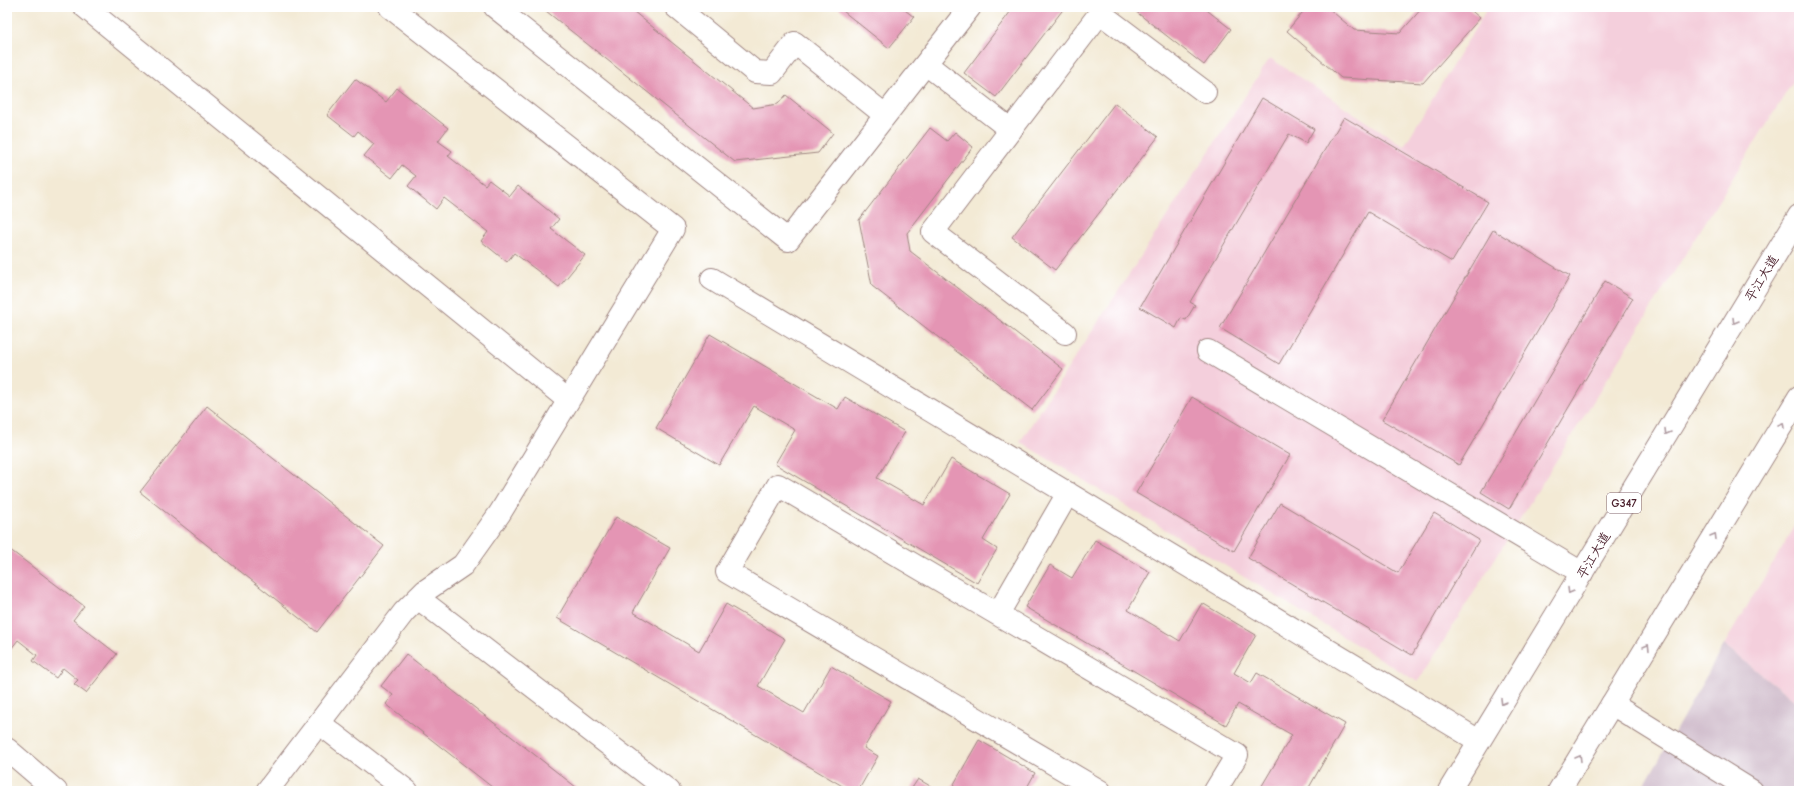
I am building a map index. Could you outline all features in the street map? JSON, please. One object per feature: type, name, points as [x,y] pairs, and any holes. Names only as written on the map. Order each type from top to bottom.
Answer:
[{"type":"main road","points":[[85,7],[568,400]]},
{"type":"main road","points":[[267,791],[404,612],[425,591],[463,565],[500,513],[673,229],[390,7]]},
{"type":"main road","points":[[495,7],[788,240],[926,64],[959,11]]},
{"type":"main road","points":[[676,7],[755,72],[772,73],[795,43],[885,115]]},
{"type":"main road","points":[[1065,333],[933,232],[1100,13],[1204,92]]},
{"type":"main road","points":[[926,64],[1011,130]]},
{"type":"main road","name":"平江大道","points":[[1449,791],[1799,216]]},
{"type":"main road","points":[[712,279],[1479,741]]},
{"type":"main road","points":[[1208,351],[1582,572]]},
{"type":"main road","points":[[1559,791],[1799,396]]},
{"type":"main road","points":[[1100,791],[727,572],[778,485],[1236,755],[1215,791]]},
{"type":"main road","points":[[998,614],[1068,493]]},
{"type":"main road","points":[[418,598],[669,791]]},
{"type":"main road","points":[[1612,704],[1752,791]]},
{"type":"main road","points":[[319,723],[406,791]]},
{"type":"main road","points":[[7,749],[56,791]]},
{"type":"shaded area","points":[[1488,7],[1799,7],[1799,72],[1418,682],[1020,442],[1270,58],[1404,146]]},
{"type":"shaded area","points":[[1799,519],[1799,704],[1724,645]]},
{"type":"shaded area","points":[[1724,645],[1799,704],[1799,791],[1641,791]]},
{"type":"building","points":[[541,7],[628,7],[753,108],[778,104],[786,95],[833,133],[818,153],[735,162]]},
{"type":"building","points":[[838,7],[901,7],[914,17],[889,48]]},
{"type":"building","points":[[1014,7],[1065,7],[996,97],[964,73]]},
{"type":"building","points":[[1130,7],[1203,7],[1231,29],[1204,65]]},
{"type":"building","points":[[1307,7],[1327,7],[1354,30],[1400,33],[1423,7],[1467,7],[1480,18],[1423,83],[1341,78],[1287,31]]},
{"type":"building","points":[[355,79],[386,102],[397,88],[448,128],[438,141],[452,151],[448,156],[485,185],[489,180],[510,196],[518,186],[559,219],[551,229],[585,255],[559,287],[514,253],[507,262],[481,241],[488,232],[444,198],[436,209],[408,186],[416,176],[402,165],[392,178],[364,156],[374,144],[358,131],[354,136],[327,115]]},
{"type":"building","points":[[1262,98],[1314,129],[1306,143],[1289,134],[1190,302],[1195,305],[1186,320],[1181,318],[1176,328],[1140,307]]},
{"type":"building","points":[[1115,103],[1158,137],[1055,270],[1012,237]]},
{"type":"building","points":[[1344,117],[1488,202],[1452,262],[1368,212],[1279,364],[1220,328]]},
{"type":"building","points":[[930,128],[947,141],[955,132],[973,147],[907,233],[910,251],[1063,369],[1032,410],[872,286],[859,220]]},
{"type":"building","points":[[1493,230],[1570,276],[1459,465],[1382,420]]},
{"type":"building","points":[[1605,281],[1633,298],[1509,509],[1481,492]]},
{"type":"building","points":[[710,334],[838,409],[845,397],[905,432],[877,478],[924,505],[951,459],[1010,494],[983,540],[997,549],[977,583],[775,464],[795,430],[754,406],[719,465],[656,428]]},
{"type":"building","points":[[1192,397],[1290,455],[1234,551],[1136,493]]},
{"type":"building","points":[[207,406],[384,546],[317,632],[140,492]]},
{"type":"building","points":[[1280,503],[1398,573],[1434,513],[1479,540],[1412,655],[1248,558]]},
{"type":"building","points":[[616,517],[670,548],[633,612],[699,651],[726,604],[785,639],[758,686],[804,713],[831,666],[891,701],[864,748],[878,756],[858,791],[851,791],[557,618]]},
{"type":"building","points":[[1095,540],[1150,572],[1128,610],[1180,641],[1202,603],[1256,635],[1234,673],[1251,683],[1257,673],[1345,724],[1307,791],[1263,791],[1260,789],[1292,735],[1238,704],[1226,725],[1025,607],[1050,565],[1072,578]]},
{"type":"building","points":[[9,549],[84,606],[73,620],[117,654],[86,693],[74,684],[78,680],[63,668],[56,678],[33,661],[37,655],[18,640],[7,654],[7,552]]},
{"type":"building","points":[[406,654],[581,791],[497,791],[386,704],[393,695],[381,686]]},
{"type":"building","points":[[979,740],[1035,773],[1025,791],[950,791]]},
{"type":"building","points":[[918,779],[939,791],[910,791]]}]
